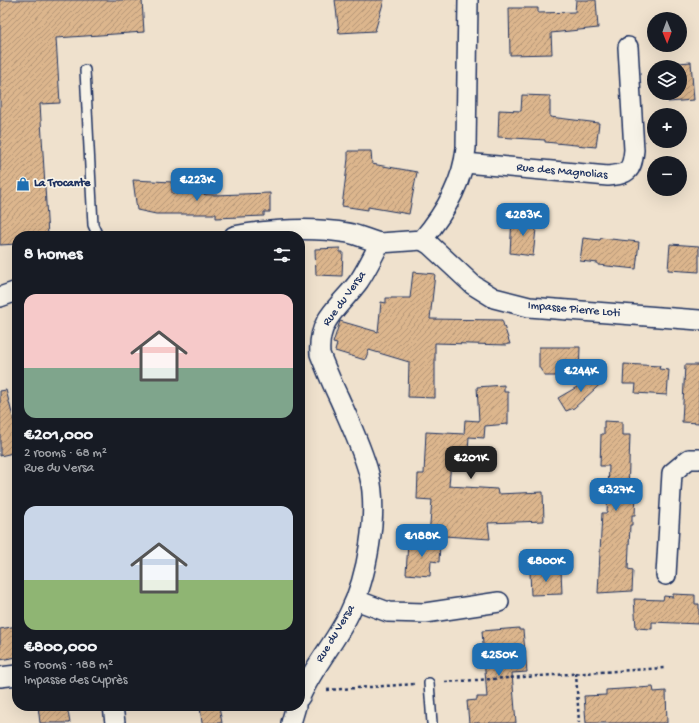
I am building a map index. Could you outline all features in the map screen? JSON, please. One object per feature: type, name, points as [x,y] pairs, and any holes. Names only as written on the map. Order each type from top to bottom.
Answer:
[{"type":"street","points":[[269,231],[320,230],[348,233],[380,243],[422,240],[444,209],[454,190],[465,163],[468,0]]},
{"type":"street","name":"Rue des Magnolias","points":[[465,163],[608,176],[620,175],[628,171],[633,162],[634,150],[628,47]]},
{"type":"street","name":"Impasse Pierre Loti","points":[[422,240],[430,245],[474,285],[494,298],[529,307],[699,320]]},
{"type":"street","name":"Rue du Versa","points":[[305,686],[308,678],[341,628],[356,600],[363,580],[368,557],[372,504],[369,476],[358,440],[320,354],[319,345],[322,330],[327,321],[337,306],[358,282],[370,264],[380,243]]},
{"type":"street","points":[[0,297],[12,293]]},
{"type":"street","points":[[666,575],[672,474],[689,459],[699,459]]},
{"type":"street","points":[[356,600],[388,612],[425,613],[499,602]]},
{"type":"street","points":[[0,677],[12,676]]},
{"type":"street","points":[[114,711],[116,723]]},
{"type":"street","name":"Rue du Versa","points":[[291,723],[295,711]]},
{"type":"lane","points":[[85,70],[93,225],[96,231]]},
{"type":"lane","points":[[429,683],[432,723]]},
{"type":"path","points":[[305,697],[429,683],[664,668]]},
{"type":"path","points":[[576,673],[579,723]]},
{"type":"building","points":[[0,0],[142,0],[144,32],[56,38],[60,103],[40,104],[48,231],[12,231],[12,244],[0,245]]},
{"type":"building","points":[[335,0],[384,0],[375,31],[339,33]]},
{"type":"building","points":[[576,0],[596,0],[598,28],[551,33],[552,54],[510,55],[509,8],[538,8],[538,13],[575,12]]},
{"type":"building","points":[[687,62],[691,62],[694,100],[668,102],[668,100],[687,100]]},
{"type":"building","points":[[522,95],[550,96],[550,117],[599,123],[596,147],[545,142],[545,140],[498,137],[499,110],[521,111]]},
{"type":"building","points":[[348,151],[371,151],[372,164],[417,172],[409,214],[368,207],[368,210],[342,206]]},
{"type":"building","points":[[133,180],[172,182],[172,193],[215,195],[270,193],[270,212],[264,212],[264,216],[216,218],[216,214],[156,214],[137,210]]},
{"type":"building","points":[[512,218],[537,220],[533,256],[510,253]]},
{"type":"building","points":[[583,238],[600,240],[601,238],[639,242],[636,269],[598,265],[598,263],[580,261]]},
{"type":"building","points":[[670,244],[699,246],[699,272],[668,270]]},
{"type":"building","points":[[340,248],[340,252],[343,252],[342,276],[316,275],[315,249]]},
{"type":"building","points":[[413,272],[435,274],[430,319],[502,320],[510,344],[435,343],[435,398],[408,397],[409,362],[369,350],[365,360],[335,351],[337,344],[333,343],[340,321],[378,332],[381,302],[386,303],[386,298],[410,298]]},
{"type":"building","points":[[539,347],[580,347],[579,376],[545,376],[539,367]]},
{"type":"building","points":[[624,364],[660,366],[659,369],[669,370],[667,395],[635,393],[636,384],[623,384]]},
{"type":"building","points":[[685,365],[699,365],[699,423],[682,422]]},
{"type":"building","points":[[601,373],[606,379],[574,408],[566,411],[558,398]]},
{"type":"building","points":[[504,385],[504,392],[508,392],[508,424],[485,426],[484,438],[469,437],[468,451],[452,450],[449,486],[497,489],[498,494],[543,492],[544,521],[488,523],[490,539],[429,535],[432,500],[417,499],[418,474],[424,474],[426,432],[464,434],[465,420],[479,421],[477,387]]},
{"type":"building","points":[[6,390],[12,413],[12,453],[0,456],[0,391]]},
{"type":"building","points":[[604,421],[622,422],[622,435],[630,435],[628,493],[636,493],[635,515],[632,515],[632,525],[630,525],[628,569],[633,570],[632,591],[598,593],[602,513],[607,513],[609,466],[600,466],[601,434],[604,434]]},
{"type":"building","points":[[408,542],[440,544],[439,562],[431,561],[430,576],[406,574]]},
{"type":"building","points":[[561,570],[562,594],[531,595],[530,572]]},
{"type":"building","points":[[673,594],[695,595],[695,604],[699,604],[699,624],[652,622],[652,629],[636,628],[634,599],[663,600],[664,596],[673,597]]},
{"type":"building","points":[[12,627],[12,658],[0,660],[0,629]]},
{"type":"building","points":[[519,628],[519,630],[523,630],[527,672],[512,673],[516,723],[469,723],[467,701],[477,700],[477,697],[487,697],[482,631]]},
{"type":"building","points":[[653,687],[654,692],[666,691],[667,723],[586,723],[584,696],[606,695],[606,690]]},
{"type":"building","points":[[39,711],[68,711],[70,723],[40,723]]},
{"type":"building","points":[[201,711],[220,711],[222,723],[202,723]]},
{"type":"place","name":"La Trocante","points":[[23,184]]}]
